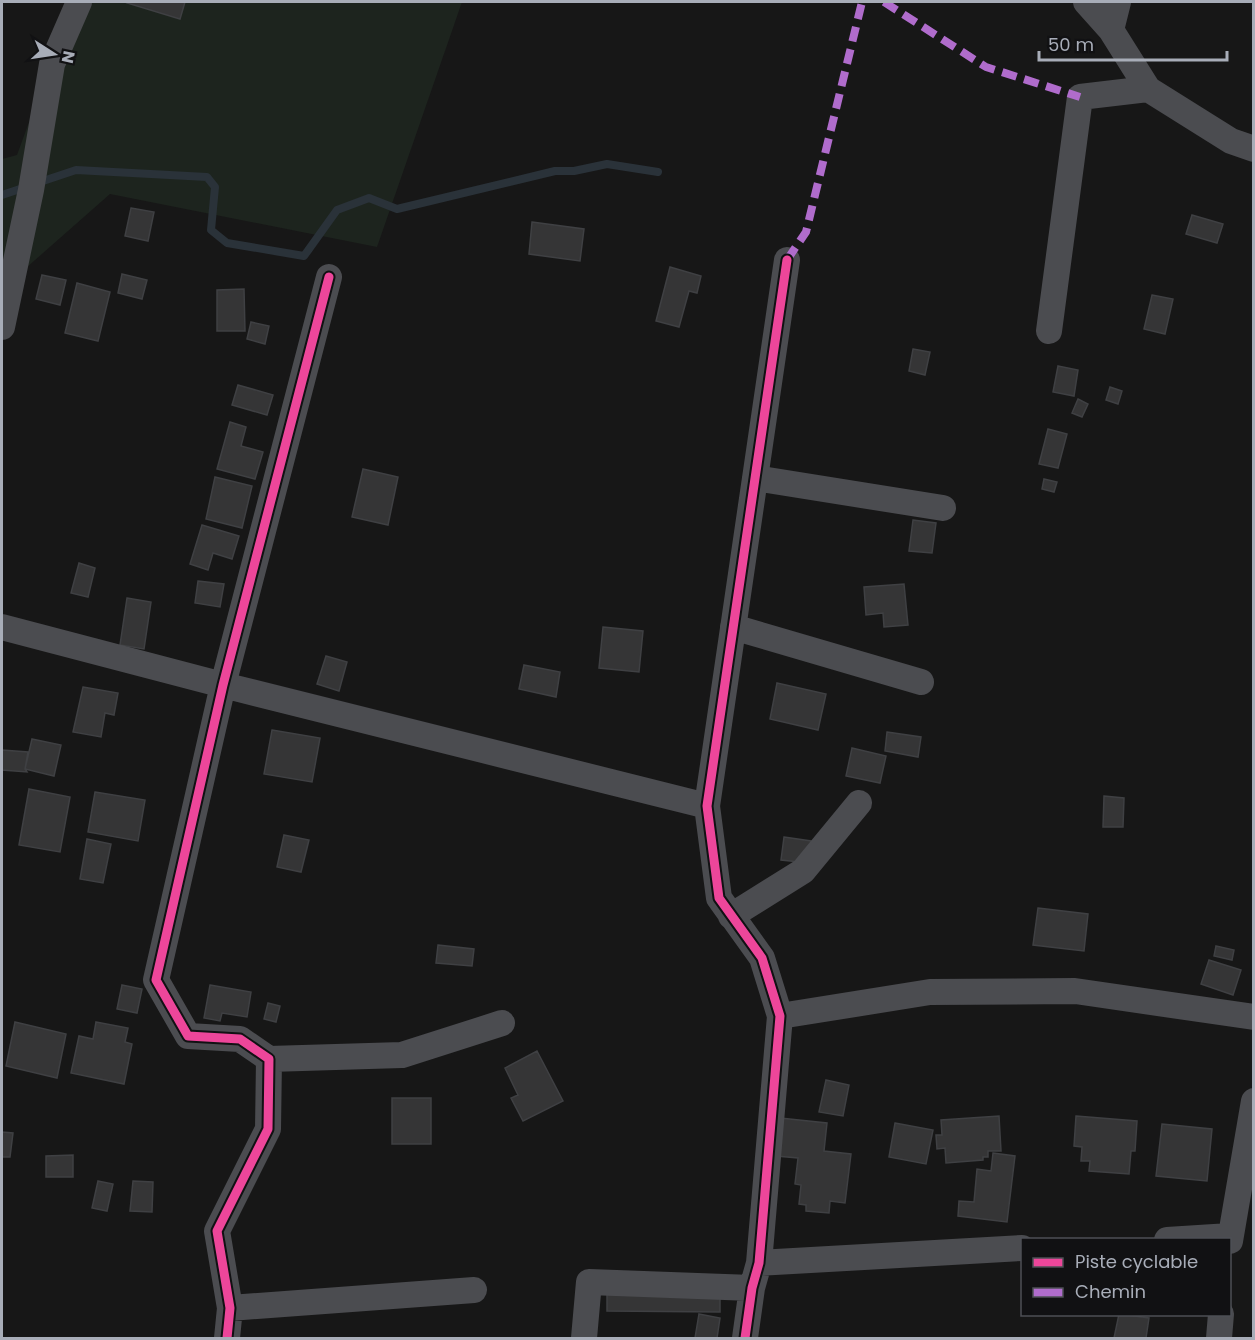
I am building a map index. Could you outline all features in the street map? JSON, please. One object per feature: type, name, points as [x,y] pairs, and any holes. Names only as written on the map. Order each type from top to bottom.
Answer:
[{"type":"street","points":[[2,325],[32,182],[52,64],[79,2]]},
{"type":"street","points":[[1086,2],[1111,30],[1148,89],[1231,141],[1254,149]]},
{"type":"street","points":[[1111,30],[1118,2]]},
{"type":"street","points":[[1049,331],[1080,97],[1148,89]]},
{"type":"street","points":[[745,1338],[752,1288],[759,1263],[780,1016],[762,958],[719,898],[707,807],[786,260]]},
{"type":"street","points":[[329,277],[223,685],[156,980],[188,1036],[240,1040],[269,1059],[402,1055],[502,1023]]},
{"type":"street","points":[[755,478],[943,508]]},
{"type":"street","points":[[2,627],[707,807]]},
{"type":"street","points":[[733,627],[921,682]]},
{"type":"street","points":[[731,916],[803,871],[859,803]]},
{"type":"street","points":[[780,1016],[930,992],[1075,991],[1254,1017]]},
{"type":"street","points":[[227,1338],[230,1308],[217,1232],[268,1129],[269,1059]]},
{"type":"street","points":[[1230,1238],[1254,1101]]},
{"type":"street","points":[[759,1263],[1021,1248]]},
{"type":"street","points":[[584,1338],[589,1282],[752,1288]]},
{"type":"street","points":[[230,1308],[474,1290]]},
{"type":"street","points":[[1219,1338],[1221,1316]]},
{"type":"shaded area","points":[[78,2],[462,2],[377,247],[110,194],[9,283],[2,283],[2,159],[17,155],[41,89]]},
{"type":"building","points":[[128,2],[185,2],[180,19]]},
{"type":"building","points":[[131,208],[154,212],[148,241],[125,236]]},
{"type":"building","points":[[1192,215],[1223,224],[1217,243],[1186,234]]},
{"type":"building","points":[[532,222],[584,229],[580,261],[529,254]]},
{"type":"building","points":[[670,267],[701,276],[697,293],[689,291],[679,327],[656,321]]},
{"type":"building","points":[[122,274],[147,280],[142,299],[118,293]]},
{"type":"building","points":[[42,275],[66,280],[60,305],[36,299]]},
{"type":"building","points":[[77,283],[110,292],[98,341],[65,333]]},
{"type":"building","points":[[244,289],[245,331],[217,331],[217,290]]},
{"type":"building","points":[[1152,295],[1173,299],[1165,334],[1144,329]]},
{"type":"building","points":[[251,322],[269,326],[265,344],[247,339]]},
{"type":"building","points":[[913,349],[930,352],[925,375],[909,371]]},
{"type":"building","points":[[1058,366],[1078,370],[1074,396],[1053,392]]},
{"type":"building","points":[[238,385],[273,395],[267,415],[232,405]]},
{"type":"building","points":[[1110,387],[1122,391],[1118,404],[1106,400]]},
{"type":"building","points":[[1078,399],[1088,404],[1082,417],[1072,413]]},
{"type":"building","points":[[230,422],[246,427],[241,446],[263,452],[255,479],[217,469]]},
{"type":"building","points":[[1048,429],[1067,434],[1058,468],[1039,464]]},
{"type":"building","points":[[363,469],[398,477],[388,525],[352,517]]},
{"type":"building","points":[[215,477],[252,486],[242,528],[206,519]]},
{"type":"building","points":[[1044,479],[1057,482],[1054,492],[1042,489]]},
{"type":"building","points":[[913,520],[936,523],[932,553],[909,551]]},
{"type":"building","points":[[202,525],[239,536],[232,559],[213,553],[208,570],[190,564]]},
{"type":"building","points":[[79,563],[95,568],[88,597],[71,593]]},
{"type":"building","points":[[198,581],[224,584],[220,607],[195,603]]},
{"type":"building","points":[[904,584],[908,625],[884,627],[883,613],[866,615],[864,587]]},
{"type":"building","points":[[127,598],[151,602],[144,649],[120,645]]},
{"type":"building","points":[[603,627],[643,631],[639,672],[599,668]]},
{"type":"building","points":[[326,656],[347,662],[339,691],[317,684]]},
{"type":"building","points":[[524,665],[560,672],[556,697],[519,689]]},
{"type":"building","points":[[777,683],[826,694],[818,730],[770,719]]},
{"type":"building","points":[[83,687],[118,693],[114,715],[105,713],[101,737],[73,732]]},
{"type":"building","points":[[272,730],[320,738],[312,782],[264,774]]},
{"type":"building","points":[[887,732],[921,737],[918,757],[885,751]]},
{"type":"building","points":[[32,739],[61,745],[54,776],[25,769]]},
{"type":"building","points":[[852,748],[886,756],[880,783],[846,776]]},
{"type":"building","points":[[2,750],[28,752],[25,769],[27,772],[2,770]]},
{"type":"building","points":[[29,789],[70,797],[60,852],[19,845]]},
{"type":"building","points":[[95,792],[145,800],[138,841],[88,832]]},
{"type":"building","points":[[1104,796],[1124,798],[1123,827],[1103,827]]},
{"type":"building","points":[[284,835],[309,840],[301,872],[277,867]]},
{"type":"building","points":[[784,837],[811,841],[809,863],[781,860]]},
{"type":"building","points":[[87,839],[111,844],[103,883],[80,879]]},
{"type":"building","points":[[1038,908],[1088,914],[1084,951],[1033,945]]},
{"type":"building","points":[[438,945],[474,949],[472,966],[436,963]]},
{"type":"building","points":[[1216,946],[1234,950],[1232,960],[1214,956]]},
{"type":"building","points":[[1209,960],[1241,970],[1233,995],[1201,984]]},
{"type":"building","points":[[122,985],[142,989],[137,1013],[117,1009]]},
{"type":"building","points":[[210,985],[251,992],[247,1017],[222,1013],[220,1021],[204,1018]]},
{"type":"building","points":[[268,1003],[280,1006],[276,1022],[264,1019]]},
{"type":"building","points":[[15,1022],[66,1034],[57,1078],[6,1066]]},
{"type":"building","points":[[96,1022],[128,1028],[125,1042],[132,1044],[124,1084],[71,1073],[79,1036],[93,1039]]},
{"type":"building","points":[[537,1051],[563,1101],[523,1121],[511,1098],[518,1095],[505,1068]]},
{"type":"building","points":[[826,1080],[849,1085],[843,1116],[819,1112]]},
{"type":"building","points":[[392,1098],[431,1098],[431,1144],[392,1144]]},
{"type":"building","points":[[999,1116],[1001,1151],[988,1151],[988,1157],[983,1157],[983,1160],[946,1163],[945,1148],[937,1149],[936,1135],[942,1135],[941,1120]]},
{"type":"building","points":[[1076,1116],[1137,1121],[1135,1151],[1131,1151],[1129,1174],[1089,1171],[1090,1161],[1081,1161],[1082,1147],[1074,1146]]},
{"type":"building","points":[[780,1118],[827,1123],[824,1151],[851,1154],[845,1203],[830,1201],[829,1213],[806,1211],[806,1205],[799,1204],[801,1185],[795,1184],[798,1158],[776,1156]]},
{"type":"building","points":[[895,1123],[933,1130],[926,1164],[889,1157]]},
{"type":"building","points":[[1162,1124],[1212,1129],[1207,1181],[1156,1176]]},
{"type":"building","points":[[2,1132],[13,1133],[10,1157],[2,1157]]},
{"type":"building","points":[[993,1153],[1015,1156],[1007,1222],[958,1216],[959,1201],[974,1202],[977,1169],[991,1171]]},
{"type":"building","points":[[73,1155],[73,1177],[46,1177],[46,1156]]},
{"type":"building","points":[[98,1181],[113,1184],[107,1211],[92,1208]]},
{"type":"building","points":[[133,1181],[153,1182],[152,1212],[130,1211]]},
{"type":"building","points":[[607,1285],[720,1286],[720,1312],[607,1311]]},
{"type":"building","points":[[699,1314],[720,1318],[717,1338],[695,1338]]},
{"type":"building","points":[[1119,1316],[1149,1318],[1146,1338],[1114,1338]]},
{"type":"waterway","points":[[37,183],[76,170],[207,177],[215,187],[211,230],[227,243],[304,256],[337,210],[369,198],[397,209],[555,171],[574,171],[607,164],[658,172]]},
{"type":"waterway","points":[[2,195],[26,187]]},
{"type":"marked path","points":[[787,260],[806,232],[862,2]]},
{"type":"marked path","points":[[884,2],[986,67],[1080,97]]},
{"type":"cycle path","points":[[745,1338],[752,1288],[759,1263],[780,1016],[762,958],[719,898],[707,806],[787,260]]},
{"type":"cycle path","points":[[227,1338],[230,1308],[217,1231],[268,1129],[269,1059],[240,1039],[188,1036],[156,980],[223,685],[329,277]]}]
